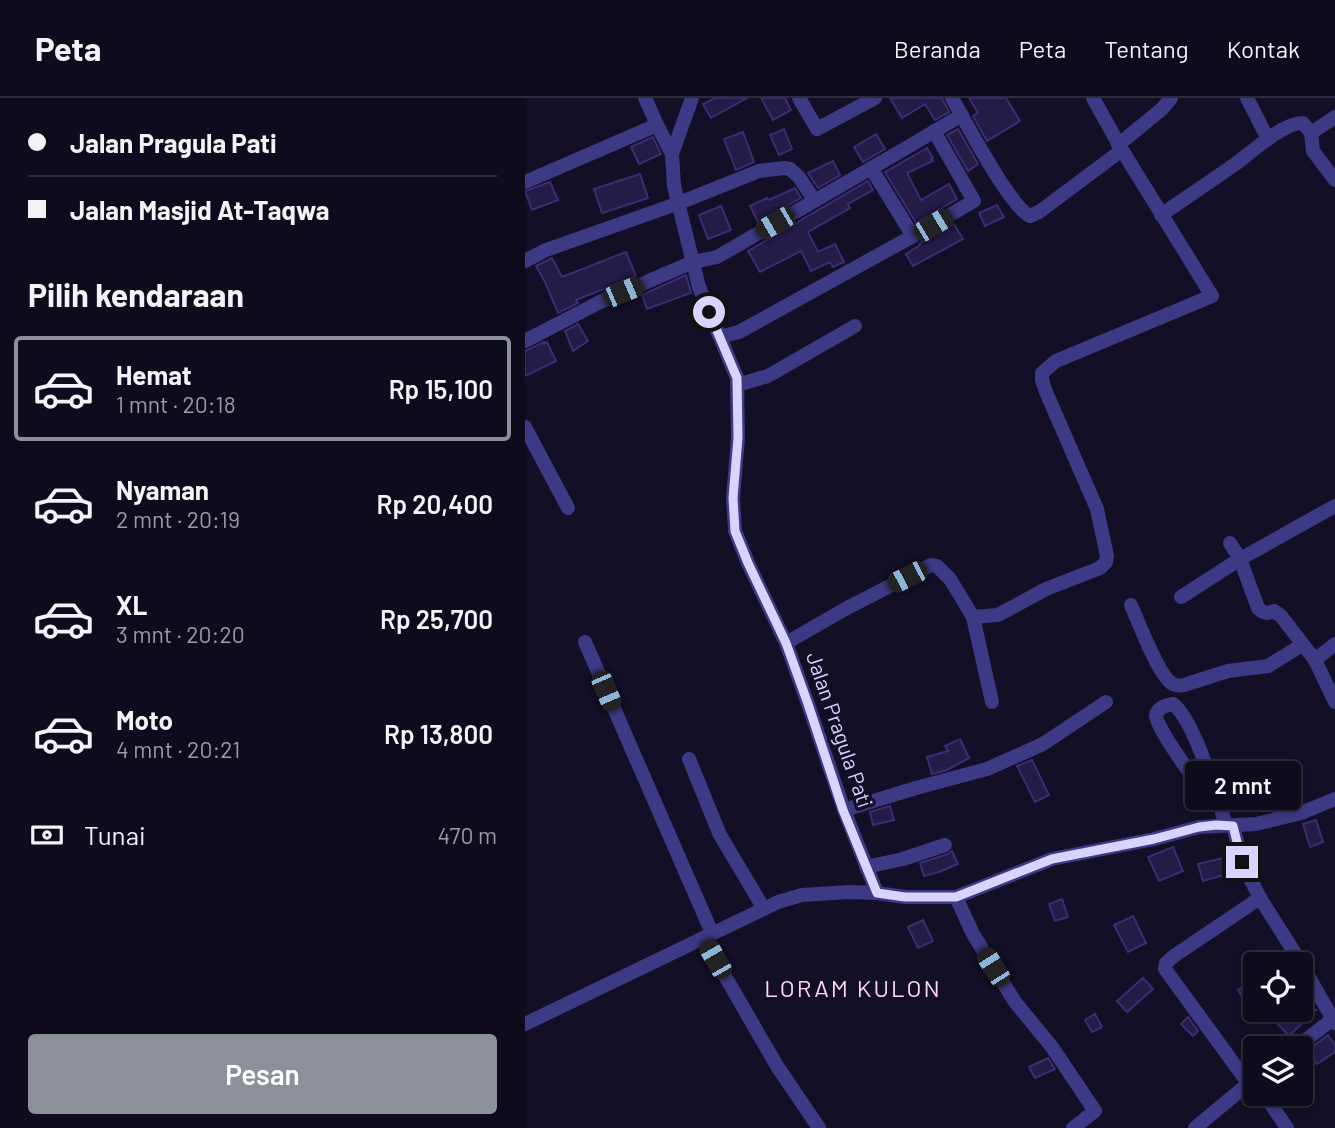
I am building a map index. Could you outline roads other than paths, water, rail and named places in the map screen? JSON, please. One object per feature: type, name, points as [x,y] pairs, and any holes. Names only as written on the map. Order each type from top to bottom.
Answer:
[{"type":"street","points":[[645,98],[672,154]]},
{"type":"street","name":"Jalan Pragula Pati","points":[[692,98],[672,154],[674,186],[699,287],[737,378],[738,438],[733,498],[735,531],[786,643],[843,810],[877,893]]},
{"type":"street","points":[[799,98],[817,129],[875,98]]},
{"type":"street","points":[[952,98],[1004,186],[1024,213],[1030,216],[1039,212],[1120,147],[1171,98]]},
{"type":"street","points":[[973,617],[998,615],[1047,589],[1100,568],[1106,562],[1097,509],[1046,392],[1042,373],[1056,361],[1212,296],[1093,98]]},
{"type":"street","points":[[1247,98],[1268,139]]},
{"type":"street","points":[[525,341],[600,302],[693,262],[717,257],[962,115]]},
{"type":"street","points":[[1311,133],[1335,117]]},
{"type":"street","points":[[1161,215],[1268,139],[1299,123],[1303,123],[1311,133],[1313,151],[1335,180]]},
{"type":"street","points":[[525,182],[657,125]]},
{"type":"street","points":[[720,337],[739,332],[974,201],[934,131]]},
{"type":"street","points":[[871,168],[913,236]]},
{"type":"street","points":[[525,261],[546,250],[680,203],[759,171],[790,169],[799,177],[814,200]]},
{"type":"street","points":[[737,385],[768,376],[855,327]]},
{"type":"street","points":[[525,427],[568,508]]},
{"type":"street","points":[[1181,597],[1240,559],[1335,506]]},
{"type":"street","points":[[1230,543],[1240,559],[1258,608],[1267,614],[1274,611],[1278,613],[1315,660],[1335,702]]},
{"type":"street","points":[[786,643],[931,565],[937,566],[950,579],[973,617],[992,702]]},
{"type":"street","points":[[1131,605],[1162,673],[1171,684],[1177,686],[1228,671],[1268,666],[1302,645]]},
{"type":"street","points":[[585,642],[708,935],[777,1066],[819,1128]]},
{"type":"street","points":[[1315,660],[1335,643]]},
{"type":"street","points":[[843,810],[987,769],[1043,744],[1105,702]]},
{"type":"street","points":[[1217,799],[1196,780],[1178,756],[1158,724],[1156,716],[1159,709],[1173,704],[1181,710],[1195,738],[1242,862],[1260,898],[1299,958],[1334,1021],[1312,1036]]},
{"type":"street","points":[[689,758],[720,835],[764,909]]},
{"type":"street","points":[[525,1024],[778,902],[801,895],[849,892],[905,897],[956,897],[1052,859],[1154,839],[1192,828],[1256,824],[1301,813],[1335,799]]},
{"type":"street","points":[[866,867],[903,859],[945,845]]},
{"type":"street","points":[[956,897],[973,934],[1015,1002],[1052,1047],[1095,1111],[1073,1128]]},
{"type":"street","points":[[1243,1067],[1165,969],[1166,963],[1174,956],[1260,898]]},
{"type":"street","points":[[1195,1128],[1243,1088]]},
{"type":"street","points":[[1272,1106],[1287,1128]]},
{"type":"district","name":"LORAM KULON","points":[[853,989]]}]
